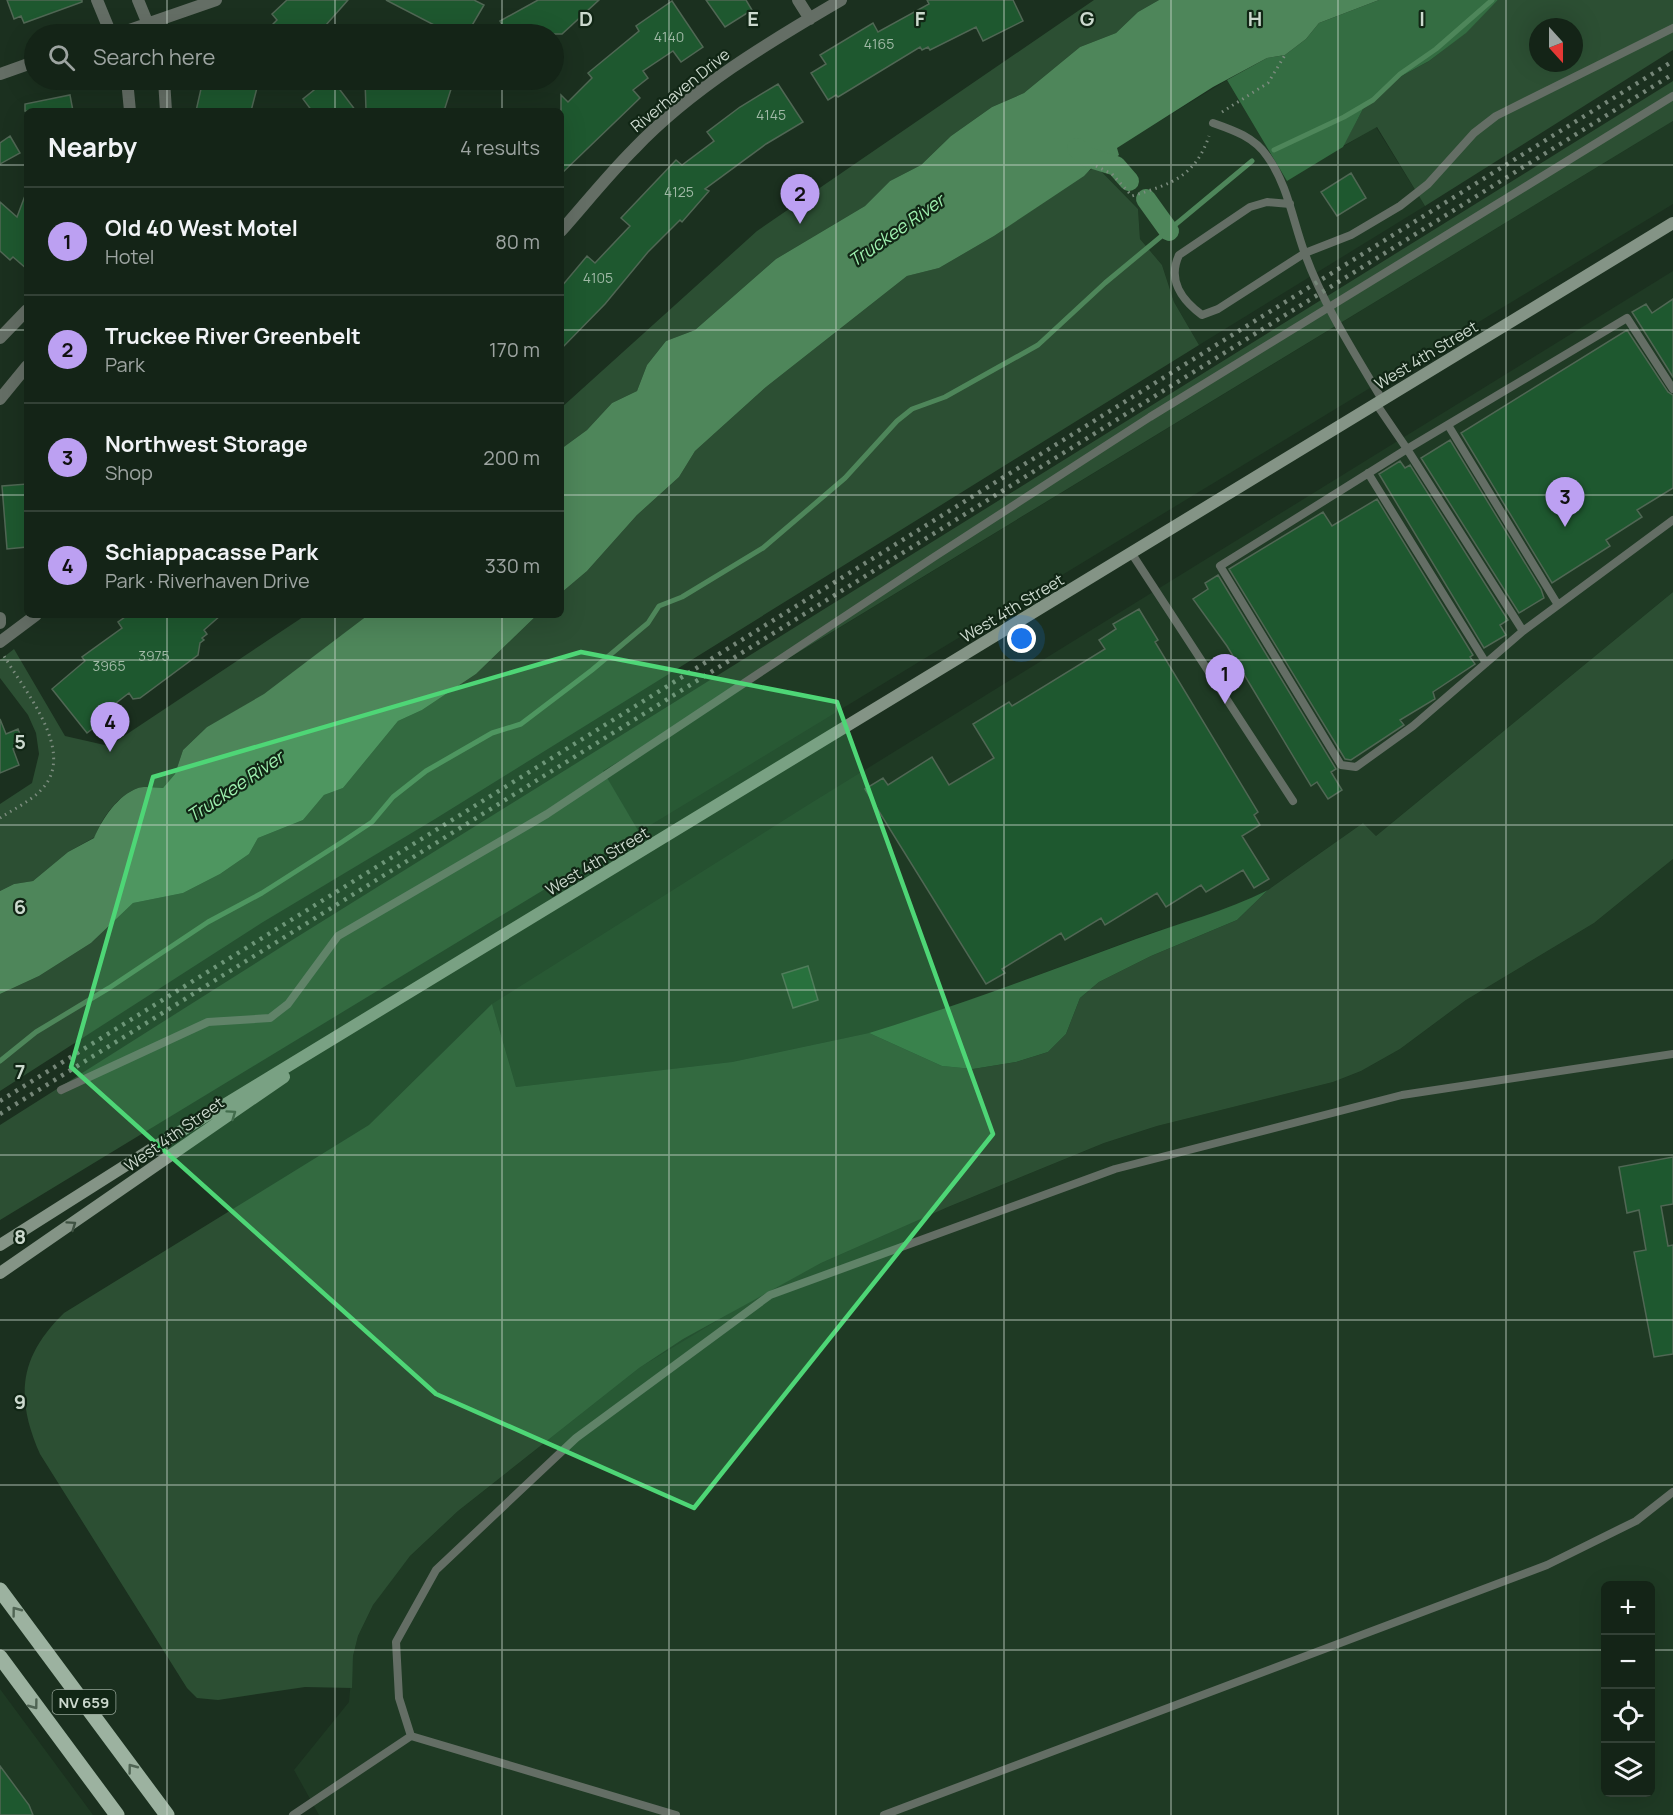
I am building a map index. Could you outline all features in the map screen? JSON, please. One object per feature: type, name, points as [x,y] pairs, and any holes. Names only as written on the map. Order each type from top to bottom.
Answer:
[{"type":"main road","name":"West 4th Street","points":[[0,1245],[160,1144],[1673,224]]},
{"type":"main road","name":"West 4th Street","points":[[0,1273],[367,1020]]},
{"type":"main road","name":"NV 659","points":[[0,1590],[167,1815]]},
{"type":"main road","name":"NV 659","points":[[0,1657],[117,1815]]},
{"type":"street","points":[[98,0],[107,24]]},
{"type":"street","points":[[138,0],[148,24]]},
{"type":"street","points":[[161,24],[216,0]]},
{"type":"street","points":[[798,0],[810,19]]},
{"type":"street","name":"Riverhaven Drive","points":[[564,228],[634,148],[708,85],[841,0]]},
{"type":"street","points":[[0,74],[24,66]]},
{"type":"street","points":[[128,90],[130,108]]},
{"type":"street","points":[[165,90],[166,108]]},
{"type":"street","points":[[0,338],[24,313]]},
{"type":"street","points":[[0,399],[24,370]]},
{"type":"street","points":[[0,618],[0,623]]},
{"type":"street","points":[[0,642],[32,618]]},
{"type":"lane","points":[[1290,204],[1267,202],[1250,207],[1221,224],[1179,255],[1173,267],[1175,283],[1186,303],[1202,315],[1218,309],[1305,254],[1351,235],[1400,206],[1428,184],[1474,133],[1496,116],[1673,28]]},
{"type":"lane","points":[[61,1089],[208,1022],[270,1018],[288,1004],[338,936],[547,814],[980,527],[1329,307],[1444,239],[1673,96]]},
{"type":"lane","points":[[1213,123],[1232,129],[1255,142],[1267,156],[1280,179],[1305,254],[1329,307],[1380,403],[1523,631]]},
{"type":"lane","points":[[1673,389],[1627,318],[1407,449],[1220,566],[1341,765],[1356,767],[1413,726],[1523,631],[1673,520]]},
{"type":"lane","points":[[1448,425],[1558,605]]},
{"type":"lane","points":[[1368,473],[1486,663]]},
{"type":"lane","points":[[1132,554],[1293,801]]},
{"type":"lane","points":[[411,1736],[399,1698],[396,1642],[436,1570],[576,1438],[770,1294],[1115,1169],[1402,1095],[1673,1054]]},
{"type":"lane","points":[[884,1815],[1547,1565],[1636,1521],[1673,1492]]},
{"type":"lane","points":[[293,1815],[411,1736]]},
{"type":"lane","points":[[411,1736],[676,1815]]},
{"type":"path","points":[[1096,166],[1112,174],[1132,196],[1156,189],[1182,177],[1199,161],[1213,123],[1225,109],[1268,83],[1285,55]]},
{"type":"path","points":[[0,649],[49,731],[56,759],[52,775],[43,788],[0,818]]},
{"type":"highlighted area","points":[[581,652],[837,702],[993,1134],[694,1508],[436,1394],[71,1067],[153,777]]},
{"type":"shaded area","points":[[1094,0],[1159,0],[1138,12],[1116,33],[1080,47],[1024,93],[992,107],[951,136],[921,165],[890,181],[865,206],[776,259],[695,330],[666,341],[647,365],[637,391],[612,403],[587,430],[564,447],[564,405],[757,231]]},
{"type":"shaded area","points":[[1379,0],[1498,0],[1466,33],[1429,61],[1398,78],[1363,109],[1343,147],[1287,181],[1227,80],[1267,58],[1285,55],[1306,39],[1319,23]]},
{"type":"shaded area","points":[[1498,0],[1673,0],[1673,50],[1425,206],[1377,127],[1343,146],[1363,109],[1398,78],[1429,61],[1465,33]]},
{"type":"shaded area","points":[[1227,80],[1287,180],[1376,127],[1425,206],[1199,345],[1174,302],[1162,265],[1140,239],[1138,209],[1096,166],[1100,159],[1122,144]]},
{"type":"shaded area","points":[[1673,81],[1673,121],[603,771],[639,832],[0,1220],[0,1125],[289,942]]},
{"type":"shaded area","points":[[1673,121],[1673,204],[639,832],[602,772]]},
{"type":"shaded area","points":[[1096,166],[1138,209],[1140,239],[1162,265],[1174,302],[1199,345],[435,819],[263,922],[0,1091],[0,994],[39,976],[91,943],[133,903],[183,893],[220,874],[249,854],[258,838],[303,820],[324,795],[343,788],[398,721],[422,710],[476,674],[534,618],[564,618],[564,590],[587,571],[637,515],[679,477],[695,451],[766,387],[907,276],[939,268],[994,236]]},
{"type":"shaded area","points":[[1673,271],[1673,592],[1376,836],[1363,823],[1268,890],[1229,910],[1154,932],[947,1009],[869,1033],[732,1062],[516,1087],[492,1004],[808,805]]},
{"type":"shaded area","points":[[1673,592],[1673,859],[1594,923],[1466,1000],[1400,1049],[1361,1071],[1333,1082],[1157,1126],[1104,1143],[948,1207],[821,1263],[683,1339],[639,1368],[458,1511],[410,1556],[373,1605],[358,1636],[353,1656],[352,1688],[305,1687],[218,1700],[197,1698],[187,1688],[40,1454],[27,1414],[26,1379],[30,1362],[38,1346],[49,1329],[64,1313],[369,1125],[492,1004],[516,1087],[732,1062],[869,1033],[942,1066],[973,1069],[1016,1062],[1048,1052],[1066,1034],[1080,998],[1099,982],[1151,956],[1237,920],[1268,890],[1363,823],[1376,836]]},
{"type":"shaded area","points":[[301,618],[364,618],[264,695],[207,727],[183,750],[175,774],[163,788],[141,787],[131,791],[111,808],[95,837],[68,852],[33,881],[14,884],[0,891],[0,804],[32,783],[39,754],[36,733],[28,715],[0,678],[0,660],[14,649],[65,736],[109,746]]},
{"type":"shaded area","points":[[1673,859],[1673,1815],[319,1815],[294,1770],[349,1702],[353,1656],[358,1636],[373,1605],[389,1581],[410,1556],[458,1511],[639,1368],[743,1305],[821,1263],[948,1207],[1104,1143],[1157,1126],[1333,1082],[1361,1071],[1400,1049],[1466,1000],[1594,923]]},
{"type":"shaded area","points":[[1268,890],[1237,920],[1151,956],[1099,982],[1080,998],[1066,1034],[1048,1052],[1016,1062],[973,1069],[942,1066],[869,1033],[970,1000],[1219,911]]},
{"type":"shaded area","points":[[0,1689],[82,1800],[93,1815],[0,1815]]},
{"type":"water","name":"Truckee River","points":[[1159,0],[1379,0],[1319,23],[1306,39],[1285,55],[1267,58],[1213,87],[1117,148],[1119,155],[1111,161],[1100,159],[1084,176],[994,236],[939,268],[907,276],[766,387],[695,451],[679,477],[637,515],[587,571],[564,590],[564,447],[587,430],[612,403],[637,391],[647,365],[666,341],[695,330],[776,259],[865,206],[890,181],[921,165],[951,136],[992,107],[1024,93],[1080,47],[1116,33],[1138,12]]},
{"type":"water","name":"Truckee River","points":[[364,618],[534,618],[476,674],[422,710],[398,721],[343,788],[324,795],[303,820],[258,838],[249,854],[220,874],[183,893],[133,903],[91,943],[39,976],[0,994],[0,891],[14,884],[33,881],[68,852],[94,838],[112,808],[131,791],[141,787],[163,788],[175,774],[183,750],[207,727],[264,694]]},
{"type":"building","points":[[7,0],[82,0],[82,2],[24,23],[21,16],[14,19]]},
{"type":"building","points":[[287,0],[348,0],[327,24],[273,24],[277,20],[272,14]]},
{"type":"building","points":[[386,0],[474,0],[484,5],[473,24],[432,24]]},
{"type":"building","points":[[538,0],[599,0],[564,32],[564,24],[502,24],[500,21]]},
{"type":"building","points":[[706,0],[746,0],[752,10],[725,27]]},
{"type":"building","points":[[927,0],[1013,0],[1023,21],[983,41],[976,27],[930,50],[928,47],[922,50],[920,47],[838,97],[836,95],[828,100],[811,73],[826,64],[820,55],[873,23],[878,32],[929,4]]},
{"type":"building","points":[[672,1],[703,47],[681,62],[673,51],[643,71],[648,78],[633,90],[640,98],[564,171],[564,108],[561,108],[561,95],[568,102],[592,78],[588,73],[639,31],[636,26]]},
{"type":"building","points":[[778,84],[803,122],[766,144],[705,189],[709,191],[682,222],[680,220],[648,252],[605,304],[564,346],[564,283],[587,256],[595,263],[630,226],[621,218],[676,160],[682,165],[714,141],[707,132],[740,107]]},
{"type":"building","points":[[201,90],[256,90],[252,108],[197,108]]},
{"type":"building","points":[[314,90],[340,90],[354,108],[310,108],[303,99]]},
{"type":"building","points":[[365,90],[451,90],[445,108],[366,108]]},
{"type":"building","points":[[70,95],[72,108],[25,108],[25,104]]},
{"type":"building","points":[[10,136],[20,153],[0,164],[0,143]]},
{"type":"building","points":[[1351,173],[1366,198],[1337,216],[1321,192]]},
{"type":"building","points":[[24,198],[24,266],[13,257],[10,260],[0,251],[0,202],[17,217]]},
{"type":"building","points":[[1673,299],[1673,377],[1632,312],[1646,304],[1652,313]]},
{"type":"building","points":[[1627,330],[1668,392],[1673,395],[1673,488],[1637,510],[1642,517],[1606,540],[1610,546],[1552,583],[1461,433]]},
{"type":"building","points":[[1450,440],[1541,589],[1544,598],[1519,613],[1421,458]]},
{"type":"building","points":[[1400,461],[1405,468],[1410,465],[1508,620],[1500,625],[1506,635],[1484,648],[1379,474]]},
{"type":"building","points":[[24,484],[24,547],[7,549],[2,486]]},
{"type":"building","points":[[1377,499],[1473,655],[1470,657],[1475,664],[1433,692],[1435,699],[1400,720],[1404,725],[1351,760],[1345,759],[1229,569],[1323,512],[1332,526]]},
{"type":"building","points":[[1218,575],[1336,769],[1331,772],[1342,790],[1328,799],[1317,782],[1311,786],[1227,646],[1193,599],[1208,589],[1205,583]]},
{"type":"building","points":[[1139,609],[1158,640],[1155,642],[1258,812],[1254,815],[1260,825],[1242,836],[1269,879],[1254,888],[1243,870],[1206,892],[1201,885],[1166,907],[1157,893],[1105,925],[1101,918],[1065,940],[1061,933],[1002,969],[1005,973],[986,984],[865,789],[883,778],[888,785],[932,757],[949,785],[994,758],[973,724],[1009,702],[1012,706],[1105,649],[1099,640],[1116,629],[1113,624]]},
{"type":"building","points":[[124,618],[218,618],[204,630],[207,634],[202,638],[204,640],[200,643],[198,655],[140,698],[133,699],[129,693],[107,710],[110,715],[87,733],[52,689],[85,661],[82,657],[122,628],[118,622]]},
{"type":"building","points":[[0,719],[6,734],[18,729],[24,744],[13,749],[19,765],[0,773]]},
{"type":"building","points":[[808,966],[818,1000],[793,1008],[782,974]]},
{"type":"building","points":[[1673,1157],[1673,1204],[1661,1206],[1668,1246],[1673,1245],[1673,1354],[1654,1357],[1634,1252],[1646,1250],[1639,1210],[1627,1213],[1619,1167]]},
{"type":"building","points":[[0,1766],[29,1805],[33,1815],[0,1815]]},
{"type":"waterway","points":[[1274,150],[1344,117],[1373,100],[1400,74],[1436,49],[1492,0]]},
{"type":"waterway","points":[[1077,148],[1087,157],[1116,166],[1129,181]]},
{"type":"waterway","points":[[0,1061],[36,1032],[109,988],[208,922],[262,893],[372,822],[393,797],[426,771],[492,733],[521,724],[592,670],[648,623],[659,606],[682,597],[763,548],[845,478],[897,421],[912,409],[945,397],[1038,345],[1105,283],[1252,161]]},
{"type":"waterway","points":[[1146,199],[1169,231]]},
{"type":"railway","points":[[0,1101],[1673,61]]},
{"type":"railway","points":[[0,1114],[1673,74]]},
{"type":"place","name":"Truckee River Greenbelt","points":[[800,224]]},
{"type":"place","name":"Northwest Storage","points":[[1565,527]]},
{"type":"place","name":"Old 40 West Motel","points":[[1225,704]]},
{"type":"place","name":"Schiappacasse Park","points":[[110,752]]}]
